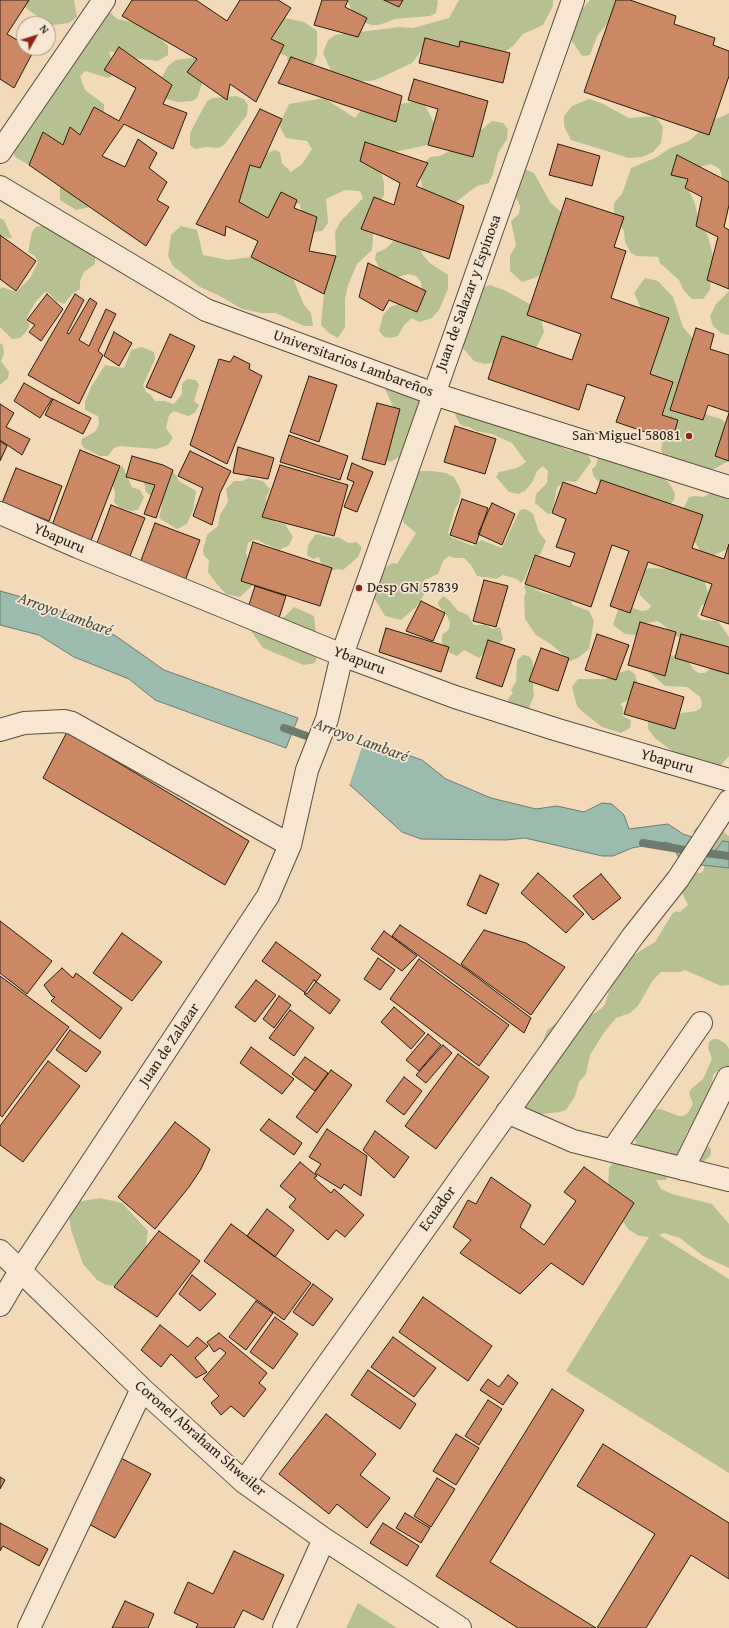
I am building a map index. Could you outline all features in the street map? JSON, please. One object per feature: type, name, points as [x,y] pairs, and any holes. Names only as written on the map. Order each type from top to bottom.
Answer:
[{"type":"street","points":[[0,152],[104,0]]},
{"type":"street","name":"Juan de Salazar y Espinosa","points":[[342,655],[573,0]]},
{"type":"street","name":"Universitarios Lambareños","points":[[0,187],[206,310],[434,394],[729,487]]},
{"type":"street","name":"Ybapuru","points":[[0,513],[78,547],[342,655],[456,697],[558,730],[729,780]]},
{"type":"street","name":"Juan de Zalazar","points":[[0,1305],[20,1271],[268,896],[290,845],[307,770],[327,719],[342,655]]},
{"type":"street","points":[[0,730],[24,724],[64,721],[72,723],[290,845]]},
{"type":"street","name":"Ecuador","points":[[244,1482],[633,936],[678,879],[729,801]]},
{"type":"street","points":[[612,1151],[701,1023]]},
{"type":"street","points":[[683,1169],[728,1078]]},
{"type":"street","points":[[507,1112],[573,1141],[729,1180]]},
{"type":"street","name":"Coronel Abraham Shweiler","points":[[0,1251],[142,1390],[244,1482],[324,1539],[460,1628]]},
{"type":"street","points":[[29,1628],[142,1390]]},
{"type":"street","points":[[284,1628],[324,1539]]},
{"type":"green space","points":[[15,0],[74,0],[77,17],[69,23],[56,25],[56,16],[37,16]]},
{"type":"green space","points":[[347,0],[437,0],[438,2],[436,13],[430,16],[395,19],[379,25],[372,25],[360,21],[354,15]]},
{"type":"green space","points":[[459,0],[553,0],[553,6],[543,25],[523,34],[513,46],[504,52],[470,50],[453,45],[445,48],[427,43],[412,63],[371,81],[359,81],[331,71],[323,53],[328,40],[335,35],[400,27],[413,28],[449,18]]},
{"type":"green space","points":[[590,0],[622,0],[618,10],[597,36],[590,55],[582,56],[568,35],[567,27]]},
{"type":"green space","points":[[100,2],[117,19],[147,25],[168,46],[168,55],[158,61],[133,58],[109,51],[115,74],[108,78],[85,71],[80,76],[85,90],[104,104],[104,114],[99,125],[72,141],[41,149],[33,154],[29,165],[15,157],[12,145]]},
{"type":"green space","points":[[285,18],[304,22],[317,31],[317,56],[311,69],[288,63],[287,56],[274,52],[266,36],[270,29]]},
{"type":"green space","points":[[199,57],[204,70],[202,84],[197,98],[192,101],[177,102],[161,97],[157,86],[168,66],[176,60]]},
{"type":"green space","points":[[236,96],[244,99],[248,105],[247,115],[224,145],[218,148],[206,147],[195,149],[190,145],[190,133],[207,101],[213,98]]},
{"type":"green space","points":[[324,98],[355,118],[361,110],[413,102],[425,105],[434,123],[428,145],[394,152],[379,164],[384,183],[384,195],[375,213],[372,250],[357,264],[348,285],[345,299],[345,327],[338,338],[329,333],[321,325],[324,294],[329,280],[326,271],[336,256],[335,232],[340,222],[363,198],[360,191],[345,190],[326,199],[328,223],[322,231],[314,232],[303,221],[300,204],[286,202],[268,218],[239,202],[241,166],[274,150],[280,152],[282,163],[291,172],[302,164],[312,149],[307,141],[286,138],[279,125],[289,104]]},
{"type":"green space","points":[[589,99],[601,103],[629,118],[655,116],[663,127],[661,143],[653,152],[642,157],[629,158],[571,140],[564,126],[564,116],[572,106]]},
{"type":"green space","points":[[729,113],[729,203],[720,169],[711,164],[699,167],[691,166],[686,184],[695,204],[698,218],[708,236],[713,256],[710,290],[703,299],[692,299],[684,291],[679,280],[660,263],[658,257],[637,256],[631,253],[625,242],[624,231],[614,214],[614,203],[622,194],[631,168],[657,157],[670,148],[689,141],[699,132],[702,124]]},
{"type":"green space","points":[[492,121],[503,123],[508,129],[507,139],[498,153],[493,174],[489,183],[477,186],[452,205],[423,192],[419,169],[430,157],[440,156],[468,141]]},
{"type":"green space","points":[[522,168],[534,173],[550,202],[561,212],[563,217],[548,267],[537,277],[522,282],[510,271],[510,256],[516,245],[511,221],[519,214],[520,206],[516,197]]},
{"type":"green space","points":[[67,182],[88,192],[90,207],[76,210],[60,200],[60,187]]},
{"type":"green space","points":[[0,218],[4,220],[12,238],[7,238],[0,234]]},
{"type":"green space","points":[[45,225],[85,245],[95,256],[95,264],[84,272],[80,281],[80,289],[72,294],[64,304],[56,301],[49,293],[45,292],[36,301],[29,313],[26,320],[30,325],[26,332],[20,338],[12,339],[0,327],[0,289],[2,287],[16,292],[30,278],[38,262],[35,256],[28,252],[32,232],[36,227]]},
{"type":"green space","points":[[181,226],[197,230],[203,255],[228,260],[251,257],[268,265],[289,268],[303,303],[311,313],[313,326],[304,326],[276,313],[262,313],[242,309],[220,296],[200,287],[173,266],[168,256],[171,235]]},
{"type":"green space","points":[[395,240],[420,249],[430,263],[448,275],[448,289],[439,310],[432,318],[419,322],[412,318],[404,325],[398,336],[390,338],[384,337],[379,331],[383,315],[390,307],[423,296],[421,282],[416,276],[409,274],[398,277],[383,275],[375,259],[376,253],[385,249]]},
{"type":"green space","points":[[645,278],[658,281],[673,297],[683,327],[693,339],[695,411],[721,419],[729,426],[729,461],[714,469],[696,472],[666,459],[661,450],[663,438],[647,368],[643,313],[634,293]]},
{"type":"green space","points":[[490,285],[504,290],[539,309],[544,332],[536,348],[528,356],[485,364],[474,361],[461,346],[477,289]]},
{"type":"green space","points":[[729,291],[729,335],[721,333],[713,326],[710,316],[716,304]]},
{"type":"green space","points":[[0,343],[3,345],[4,354],[1,361],[9,372],[8,378],[0,385]]},
{"type":"green space","points":[[142,347],[154,352],[155,359],[143,385],[146,392],[150,394],[155,401],[164,401],[174,404],[182,394],[182,384],[187,379],[196,380],[199,385],[194,401],[199,405],[195,413],[188,416],[174,411],[169,415],[166,428],[173,438],[168,445],[156,449],[120,446],[114,448],[108,456],[100,456],[84,448],[81,444],[82,439],[96,431],[99,423],[98,416],[85,410],[85,402],[91,387],[105,365],[124,368],[131,350]]},
{"type":"green space","points":[[404,376],[432,405],[405,450],[399,457],[390,462],[385,459],[395,411],[385,389]]},
{"type":"green space","points":[[464,407],[557,442],[563,448],[571,451],[581,448],[590,458],[591,462],[576,482],[565,481],[557,487],[553,509],[550,514],[548,514],[535,503],[536,494],[547,483],[548,471],[543,466],[537,471],[533,481],[526,490],[519,494],[509,492],[496,477],[499,472],[517,468],[526,462],[512,443],[492,434],[476,431],[460,424],[455,415]]},
{"type":"green space","points":[[598,456],[661,476],[669,483],[675,493],[674,500],[666,508],[603,488],[593,475],[592,469],[596,466]]},
{"type":"green space","points":[[122,465],[132,487],[140,490],[144,497],[138,510],[131,511],[119,507],[114,502],[115,492],[112,483]]},
{"type":"green space","points":[[168,468],[176,475],[179,481],[196,491],[193,510],[187,524],[177,529],[159,518],[162,505],[146,492],[143,477]]},
{"type":"green space","points":[[421,471],[446,473],[454,477],[461,490],[459,502],[455,509],[448,533],[451,537],[473,546],[481,540],[502,548],[520,510],[526,509],[533,514],[539,532],[546,541],[540,555],[534,555],[525,578],[521,583],[517,579],[503,575],[496,579],[477,576],[471,565],[464,558],[454,558],[449,556],[443,561],[438,574],[424,580],[427,590],[416,607],[401,620],[385,616],[372,594],[378,573],[392,563],[397,564],[416,533],[404,523],[400,511],[407,480]]},
{"type":"green space","points":[[249,478],[263,481],[270,489],[266,498],[269,518],[276,522],[285,524],[293,537],[289,545],[279,550],[257,540],[253,540],[248,543],[246,553],[252,574],[252,586],[240,597],[226,594],[216,583],[208,572],[209,560],[204,556],[203,550],[207,535],[218,526],[220,515],[228,502],[226,489],[234,481],[242,481]]},
{"type":"green space","points":[[729,480],[729,549],[708,557],[703,556],[692,537],[684,512],[684,507],[689,497],[704,497]]},
{"type":"green space","points":[[316,534],[332,538],[338,537],[348,543],[357,542],[362,548],[358,557],[343,570],[337,569],[329,571],[322,566],[319,557],[313,559],[307,555],[308,545]]},
{"type":"green space","points":[[645,569],[667,569],[699,576],[704,579],[710,600],[701,606],[697,616],[701,620],[717,621],[721,625],[729,637],[729,645],[727,649],[704,640],[678,637],[658,621],[647,623],[636,635],[625,634],[613,625],[618,610],[622,607],[626,606],[642,611],[648,610],[651,606],[640,595],[637,580]]},
{"type":"green space","points":[[526,585],[541,592],[570,600],[573,605],[589,611],[594,621],[589,649],[578,658],[570,661],[552,645],[536,635],[525,619],[524,597],[526,592],[524,586]]},
{"type":"green space","points":[[443,596],[449,600],[458,611],[468,615],[474,625],[485,625],[493,629],[500,627],[503,639],[497,646],[490,648],[479,658],[464,650],[457,656],[450,653],[442,643],[442,635],[449,629],[450,623],[447,616],[439,606],[438,602]]},
{"type":"green space","points":[[294,607],[314,616],[318,653],[315,663],[304,665],[263,648],[243,620],[271,621],[284,617]]},
{"type":"green space","points":[[523,655],[529,656],[532,660],[534,671],[532,676],[534,696],[526,714],[510,708],[508,699],[513,693],[511,690],[516,682],[517,660]]},
{"type":"green space","points":[[681,655],[686,658],[694,670],[699,673],[705,673],[713,666],[729,668],[729,756],[716,768],[676,754],[655,738],[648,729],[648,718],[696,711],[701,708],[702,703],[700,697],[687,687],[665,686],[649,672],[647,666],[665,656]]},
{"type":"green space","points":[[629,670],[635,674],[638,686],[636,696],[620,704],[623,707],[623,716],[631,720],[630,728],[621,733],[602,727],[584,713],[577,706],[572,687],[578,679],[607,679],[610,675]]},
{"type":"green space","points":[[697,827],[708,827],[722,831],[729,836],[729,985],[721,986],[685,970],[680,972],[661,972],[653,980],[638,1006],[630,1013],[616,1018],[603,1034],[590,1055],[586,1074],[579,1082],[575,1096],[566,1110],[533,1115],[522,1103],[547,1030],[561,1020],[593,1014],[601,1009],[605,1004],[616,969],[629,958],[655,942],[672,914],[676,911],[680,912],[688,905],[679,887],[693,872],[701,873],[704,870],[704,864],[693,831]]},
{"type":"green space","points":[[713,1039],[718,1039],[726,1044],[729,1049],[729,1073],[717,1071],[713,1075],[712,1084],[717,1105],[687,1132],[684,1140],[686,1145],[702,1143],[707,1145],[711,1149],[711,1155],[700,1165],[669,1171],[666,1180],[656,1180],[661,1189],[672,1194],[712,1204],[729,1224],[729,1268],[703,1256],[680,1238],[664,1233],[659,1235],[729,1279],[729,1473],[566,1371],[649,1237],[639,1236],[629,1230],[615,1211],[608,1191],[609,1168],[612,1164],[617,1163],[631,1169],[642,1170],[647,1168],[647,1157],[636,1144],[635,1137],[638,1127],[646,1117],[655,1110],[660,1109],[679,1116],[683,1116],[688,1113],[693,1104],[689,1093],[691,1089],[703,1079],[712,1059],[708,1048],[709,1042]]},
{"type":"green space","points":[[100,1198],[122,1203],[148,1231],[145,1252],[117,1286],[106,1285],[97,1280],[83,1264],[71,1230],[68,1208],[76,1202]]},
{"type":"green space","points":[[358,1603],[397,1628],[346,1628]]},
{"type":"water","points":[[0,591],[40,602],[116,636],[164,670],[298,718],[286,748],[155,700],[129,679],[74,657],[39,635],[0,625]]},
{"type":"water","points":[[351,734],[372,749],[396,751],[422,760],[446,779],[491,798],[536,809],[557,806],[584,812],[602,803],[612,804],[624,815],[629,829],[668,824],[683,834],[708,842],[679,858],[672,844],[665,842],[632,848],[613,856],[602,856],[525,838],[506,840],[421,839],[402,832],[350,785],[339,780]]},
{"type":"water","points":[[723,841],[729,842],[729,868],[693,864],[691,853],[710,857]]},
{"type":"pier","points":[[334,725],[352,733],[364,741],[349,786],[338,782],[320,769],[331,726]]},
{"type":"building","points":[[0,0],[29,0],[19,16],[16,16],[16,20],[7,34],[16,39],[16,56],[31,56],[14,88],[0,79]]},
{"type":"building","points":[[132,0],[196,0],[227,21],[240,0],[278,0],[291,8],[271,39],[284,45],[256,102],[230,84],[227,100],[187,72],[197,59],[122,16]]},
{"type":"building","points":[[322,0],[348,0],[345,7],[367,18],[358,37],[314,25]]},
{"type":"building","points":[[384,0],[403,0],[399,7]]},
{"type":"building","points":[[616,0],[630,0],[676,16],[674,24],[715,38],[713,45],[729,51],[729,76],[709,135],[584,92]]},
{"type":"building","points":[[425,38],[459,47],[460,41],[510,53],[503,83],[419,63]]},
{"type":"building","points":[[119,47],[172,85],[163,104],[187,113],[173,149],[124,124],[102,156],[125,167],[138,139],[157,153],[149,168],[167,182],[157,200],[169,207],[146,246],[29,165],[43,132],[63,145],[70,127],[80,135],[94,107],[119,121],[136,88],[104,70]]},
{"type":"building","points":[[291,57],[402,96],[396,122],[278,83]]},
{"type":"building","points":[[414,79],[488,101],[473,157],[428,145],[438,109],[408,100]]},
{"type":"building","points":[[260,109],[282,119],[260,168],[250,165],[239,202],[268,218],[281,192],[297,200],[294,208],[317,217],[309,251],[336,256],[324,294],[251,257],[258,241],[226,226],[225,236],[196,224]]},
{"type":"building","points":[[365,142],[428,163],[416,186],[464,206],[449,259],[361,229],[374,197],[394,205],[400,183],[360,161]]},
{"type":"building","points":[[558,144],[600,156],[592,186],[549,175]]},
{"type":"building","points":[[677,155],[729,182],[729,205],[724,227],[729,230],[729,289],[707,280],[718,237],[696,226],[702,197],[685,188],[688,179],[671,175]]},
{"type":"building","points":[[566,198],[624,217],[614,247],[626,251],[611,298],[669,318],[650,374],[673,382],[662,415],[678,420],[672,441],[616,422],[625,397],[587,384],[579,410],[488,379],[502,336],[572,360],[581,334],[527,315]]},
{"type":"building","points":[[0,235],[36,261],[16,291],[0,279]]},
{"type":"building","points":[[368,263],[426,291],[417,312],[389,300],[383,311],[359,297]]},
{"type":"building","points":[[47,294],[63,309],[41,341],[29,332],[35,325],[27,320]]},
{"type":"building","points":[[75,294],[84,300],[67,333],[69,334],[90,298],[97,303],[79,340],[89,346],[106,309],[116,314],[98,351],[103,355],[79,404],[28,375]]},
{"type":"building","points":[[696,328],[714,334],[710,349],[729,355],[729,412],[708,405],[703,420],[670,410]]},
{"type":"building","points":[[114,332],[132,343],[119,366],[104,356]]},
{"type":"building","points":[[170,334],[195,346],[171,398],[146,387]]},
{"type":"building","points":[[234,356],[250,364],[249,369],[262,376],[227,464],[190,445],[219,359],[230,362]]},
{"type":"building","points":[[309,376],[337,385],[319,442],[290,432]]},
{"type":"building","points":[[24,383],[52,399],[40,418],[14,401]]},
{"type":"building","points":[[53,399],[91,418],[83,434],[45,415]]},
{"type":"building","points":[[377,403],[400,409],[385,465],[362,459]]},
{"type":"building","points":[[0,404],[14,413],[6,427],[30,439],[22,455],[0,440]]},
{"type":"building","points":[[729,413],[729,461],[715,456]]},
{"type":"building","points":[[455,426],[496,439],[485,474],[444,462]]},
{"type":"building","points":[[289,435],[348,456],[340,480],[280,462]]},
{"type":"building","points":[[0,441],[7,446],[0,461]]},
{"type":"building","points":[[238,447],[274,458],[268,479],[233,473]]},
{"type":"building","points":[[80,450],[120,466],[90,543],[51,528]]},
{"type":"building","points":[[190,451],[231,471],[220,493],[212,525],[193,516],[203,488],[178,476]]},
{"type":"building","points":[[132,456],[163,465],[173,470],[156,518],[144,514],[155,485],[126,477]]},
{"type":"building","points":[[352,463],[373,472],[357,512],[344,507],[354,482],[347,479]]},
{"type":"building","points":[[280,465],[348,485],[334,536],[262,517]]},
{"type":"building","points":[[16,468],[62,486],[49,521],[2,503]]},
{"type":"building","points":[[601,480],[703,515],[692,548],[724,559],[729,544],[729,624],[701,615],[712,584],[648,562],[630,613],[610,606],[629,551],[612,545],[591,607],[525,584],[535,555],[570,567],[575,553],[556,547],[566,519],[552,513],[563,482],[596,494]]},
{"type":"building","points":[[462,499],[488,508],[476,544],[450,535]]},
{"type":"building","points":[[492,503],[515,514],[502,545],[478,534]]},
{"type":"building","points":[[111,505],[145,518],[130,556],[97,543]]},
{"type":"building","points":[[155,523],[200,540],[185,581],[140,563]]},
{"type":"building","points":[[253,542],[332,568],[320,606],[241,581]]},
{"type":"building","points":[[484,580],[508,586],[496,627],[473,621]]},
{"type":"building","points":[[255,586],[286,596],[279,618],[248,608]]},
{"type":"building","points":[[421,601],[445,613],[433,641],[406,631]]},
{"type":"building","points":[[640,622],[676,632],[665,676],[628,665]]},
{"type":"building","points":[[386,628],[449,647],[441,672],[379,652]]},
{"type":"building","points":[[597,634],[629,645],[616,680],[585,670]]},
{"type":"building","points":[[681,634],[729,647],[729,674],[675,658]]},
{"type":"building","points":[[488,640],[515,649],[502,687],[476,678]]},
{"type":"building","points":[[541,648],[569,658],[558,691],[529,681]]},
{"type":"building","points":[[634,682],[684,697],[675,729],[624,714]]},
{"type":"building","points":[[67,732],[249,841],[225,885],[43,778]]},
{"type":"building","points":[[538,873],[584,914],[566,933],[521,893]]},
{"type":"building","points":[[601,874],[621,898],[593,920],[573,896]]},
{"type":"building","points":[[480,875],[499,884],[486,914],[467,905]]},
{"type":"building","points":[[0,921],[52,961],[27,994],[0,973]]},
{"type":"building","points":[[400,925],[466,969],[531,1018],[524,1033],[392,936]]},
{"type":"building","points":[[484,930],[526,943],[565,967],[531,1015],[461,964]]},
{"type":"building","points":[[384,931],[417,956],[402,971],[371,949]]},
{"type":"building","points":[[122,933],[162,962],[132,1001],[93,973]]},
{"type":"building","points":[[276,942],[321,975],[307,994],[262,961]]},
{"type":"building","points":[[378,958],[395,970],[380,990],[364,979]]},
{"type":"building","points":[[419,959],[509,1025],[479,1066],[390,999]]},
{"type":"building","points":[[62,968],[73,978],[76,973],[122,1008],[100,1039],[51,1001],[55,997],[52,996],[44,985]]},
{"type":"building","points":[[0,976],[69,1027],[2,1117],[0,1115]]},
{"type":"building","points":[[256,980],[276,995],[255,1022],[235,1007]]},
{"type":"building","points":[[314,980],[340,1000],[330,1014],[304,994]]},
{"type":"building","points":[[279,996],[291,1005],[274,1028],[263,1019]]},
{"type":"building","points":[[394,1007],[425,1033],[411,1049],[381,1022]]},
{"type":"building","points":[[290,1010],[314,1028],[294,1056],[269,1038]]},
{"type":"building","points":[[70,1030],[101,1052],[86,1072],[56,1050]]},
{"type":"building","points":[[428,1034],[441,1045],[419,1071],[406,1060]]},
{"type":"building","points":[[443,1045],[452,1053],[426,1083],[416,1075]]},
{"type":"building","points":[[251,1047],[294,1079],[282,1094],[240,1063]]},
{"type":"building","points":[[458,1054],[489,1077],[436,1149],[405,1126]]},
{"type":"building","points":[[305,1057],[328,1073],[315,1091],[292,1074]]},
{"type":"building","points":[[48,1061],[80,1086],[23,1162],[0,1145],[0,1126]]},
{"type":"building","points":[[331,1070],[352,1085],[317,1133],[296,1117]]},
{"type":"building","points":[[404,1077],[422,1091],[404,1115],[386,1101]]},
{"type":"building","points":[[269,1119],[302,1143],[294,1155],[260,1130]]},
{"type":"building","points":[[175,1122],[210,1149],[201,1169],[189,1187],[155,1229],[118,1197]]},
{"type":"building","points":[[327,1129],[367,1156],[361,1196],[344,1184],[341,1189],[315,1173],[321,1164],[309,1157]]},
{"type":"building","points":[[375,1131],[409,1157],[394,1178],[363,1150]]},
{"type":"building","points":[[300,1162],[317,1176],[314,1178],[331,1193],[334,1189],[364,1215],[345,1237],[336,1230],[328,1240],[289,1207],[296,1199],[280,1186]]},
{"type":"building","points":[[584,1167],[634,1203],[583,1285],[551,1263],[520,1294],[460,1253],[471,1240],[453,1227],[468,1200],[476,1204],[491,1177],[531,1205],[520,1227],[544,1245],[576,1201],[564,1192]]},
{"type":"building","points":[[267,1209],[294,1230],[275,1257],[247,1236]]},
{"type":"building","points":[[231,1224],[311,1283],[284,1320],[204,1261]]},
{"type":"building","points":[[159,1231],[200,1261],[157,1317],[114,1287]]},
{"type":"building","points":[[192,1275],[216,1294],[200,1311],[179,1294]]},
{"type":"building","points":[[313,1284],[333,1299],[313,1326],[293,1312]]},
{"type":"building","points":[[423,1297],[492,1346],[468,1381],[399,1332]]},
{"type":"building","points":[[256,1301],[273,1313],[246,1350],[229,1337]]},
{"type":"building","points":[[275,1317],[298,1334],[273,1369],[250,1352]]},
{"type":"building","points":[[160,1325],[188,1347],[197,1337],[208,1346],[195,1358],[207,1372],[196,1378],[171,1354],[161,1367],[141,1350]]},
{"type":"building","points":[[219,1333],[267,1373],[259,1383],[266,1389],[244,1417],[231,1406],[221,1415],[211,1403],[219,1396],[203,1379],[226,1353],[220,1348],[214,1352],[207,1342]]},
{"type":"building","points":[[393,1337],[436,1368],[414,1397],[371,1367]]},
{"type":"building","points":[[368,1370],[416,1404],[400,1429],[351,1395]]},
{"type":"building","points":[[508,1375],[518,1383],[503,1405],[480,1390],[488,1379],[499,1387]]},
{"type":"building","points":[[552,1389],[584,1410],[490,1562],[596,1628],[518,1628],[436,1576]]},
{"type":"building","points":[[488,1400],[502,1409],[479,1445],[465,1436]]},
{"type":"building","points":[[326,1414],[376,1454],[360,1475],[390,1498],[367,1528],[337,1504],[329,1514],[279,1474]]},
{"type":"building","points":[[456,1434],[479,1448],[456,1485],[433,1471]]},
{"type":"building","points":[[603,1444],[729,1523],[729,1579],[691,1555],[646,1628],[597,1628],[655,1534],[577,1486]]},
{"type":"building","points":[[121,1458],[151,1474],[115,1538],[85,1522]]},
{"type":"building","points":[[0,1477],[5,1480],[0,1489]]},
{"type":"building","points":[[437,1478],[455,1489],[431,1527],[414,1516]]},
{"type":"building","points":[[405,1513],[430,1528],[421,1543],[396,1528]]},
{"type":"building","points":[[0,1523],[48,1549],[39,1566],[3,1546],[0,1551]]},
{"type":"building","points":[[383,1523],[419,1546],[407,1566],[370,1543]]},
{"type":"building","points":[[234,1551],[284,1575],[263,1620],[243,1610],[234,1628],[196,1628],[198,1624],[174,1613],[188,1582],[213,1594]]},
{"type":"building","points":[[125,1601],[154,1614],[148,1628],[112,1628]]},
{"type":"waterway","name":"Arroyo Lambaré","points":[[284,728],[318,740]]},
{"type":"waterway","name":"Arroyo Lambaré","points":[[643,843],[685,850]]},
{"type":"waterway","name":"Arroyo Lambaré","points":[[698,852],[729,856]]},
{"type":"place","name":"San Miguel 58081","points":[[689,436]]},
{"type":"place","name":"Desp GN 57839","points":[[359,588]]}]
